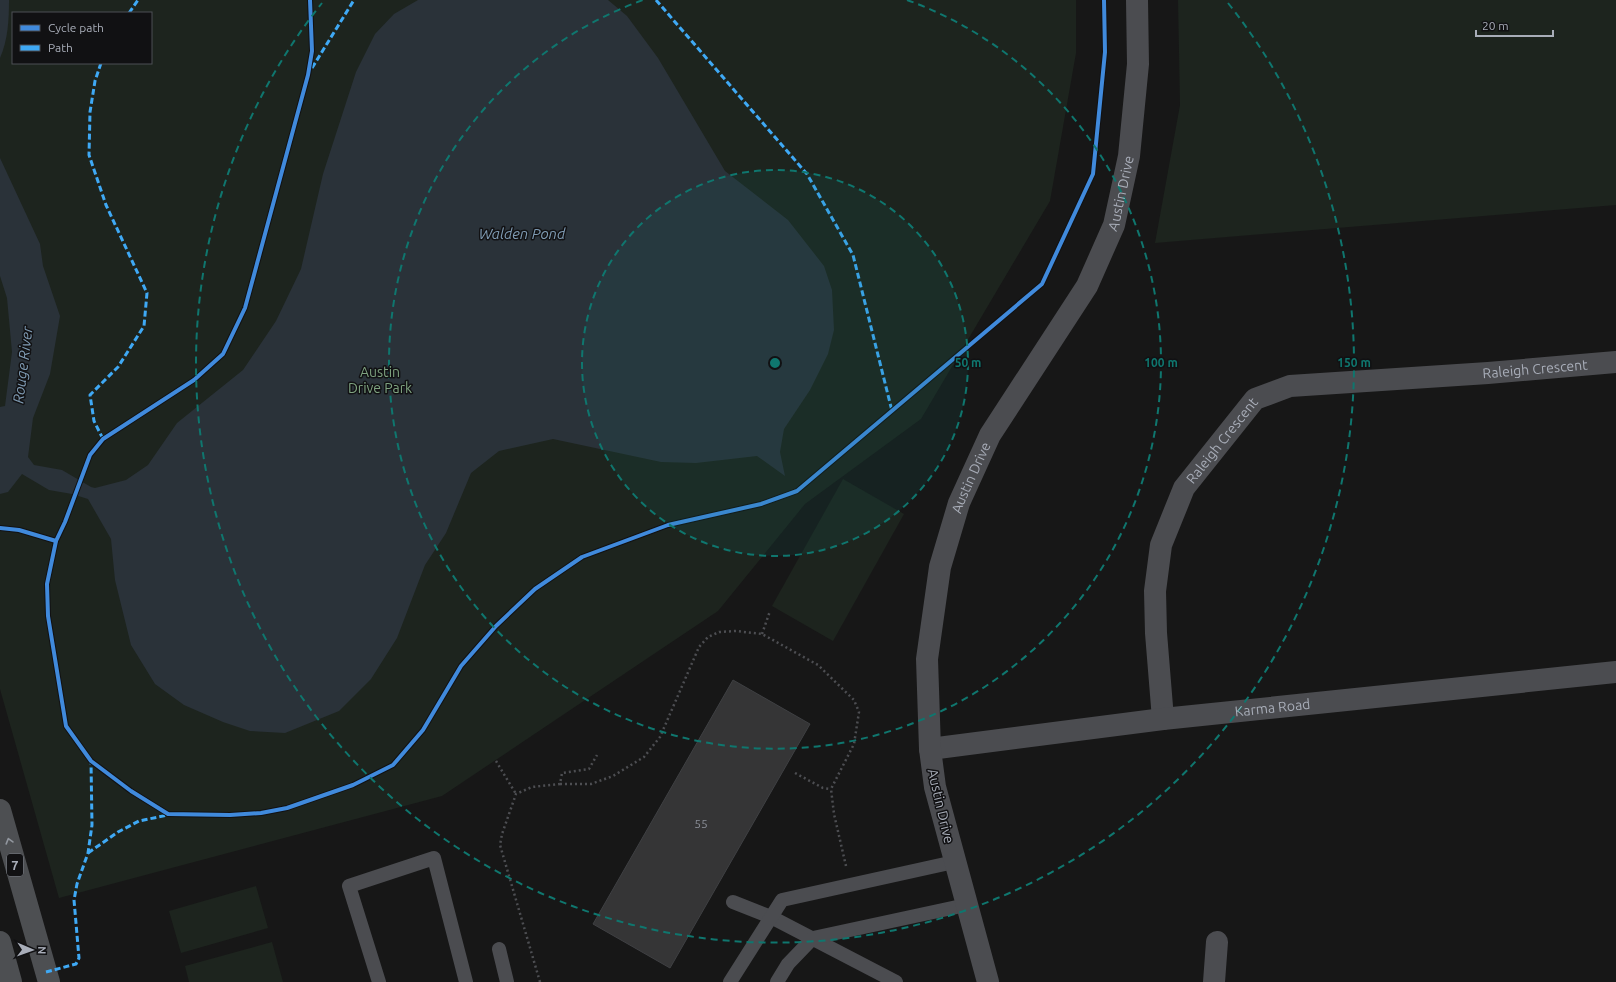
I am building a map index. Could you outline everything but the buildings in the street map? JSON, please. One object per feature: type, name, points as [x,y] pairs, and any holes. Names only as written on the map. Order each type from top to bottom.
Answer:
[{"type":"main road","name":"7","points":[[0,810],[48,982]]},
{"type":"main road","points":[[0,942],[10,982]]},
{"type":"street","name":"Austin Drive","points":[[988,982],[935,788],[930,748],[927,659],[940,567],[959,503],[990,435],[1087,286],[1114,225],[1130,149],[1138,64],[1137,0]]},
{"type":"street","name":"Raleigh Crescent","points":[[1163,719],[1156,634],[1155,591],[1161,545],[1184,488],[1255,399],[1290,386],[1488,374],[1616,362]]},
{"type":"street","name":"Karma Road","points":[[930,748],[1163,719],[1616,672]]},
{"type":"street","points":[[1214,982],[1217,942]]},
{"type":"lane","points":[[379,982],[349,886],[434,858],[466,982]]},
{"type":"lane","points":[[730,982],[782,900],[954,862]]},
{"type":"lane","points":[[732,902],[771,917],[896,982]]},
{"type":"lane","points":[[777,982],[788,964],[813,938],[966,905]]},
{"type":"lane","points":[[499,949],[508,982]]},
{"type":"path","points":[[762,634],[770,611]]},
{"type":"path","points":[[540,982],[500,845],[502,834],[516,794],[532,787],[560,784],[591,784],[613,776],[644,757],[660,737],[699,647],[708,637],[719,632],[736,631],[762,634],[818,665],[854,700],[859,712],[854,744],[831,789],[834,814],[850,885]]},
{"type":"path","points":[[560,784],[562,773],[589,770],[597,755]]},
{"type":"path","points":[[496,761],[516,794]]},
{"type":"path","points":[[795,773],[823,788],[831,789]]},
{"type":"green space","name":"Austin Drive Park","points":[[0,0],[1076,0],[1076,53],[1050,201],[921,419],[805,504],[718,611],[442,796],[59,898],[0,689]]},
{"type":"green space","points":[[1178,0],[1616,0],[1616,205],[1155,243],[1180,105]]},
{"type":"green space","points":[[843,479],[904,514],[833,641],[772,606]]},
{"type":"green space","points":[[256,886],[268,928],[181,953],[169,911]]},
{"type":"green space","points":[[272,942],[283,982],[189,982],[185,966]]},
{"type":"water","points":[[0,0],[9,0],[6,37],[0,58]]},
{"type":"water","name":"Walden Pond","points":[[418,0],[608,0],[627,16],[658,58],[725,171],[788,220],[824,266],[832,290],[834,330],[828,354],[810,390],[784,429],[780,452],[785,476],[757,456],[696,463],[661,462],[553,439],[499,451],[471,473],[446,533],[425,565],[397,638],[371,679],[339,711],[285,733],[250,731],[223,722],[184,705],[155,684],[131,645],[115,580],[111,539],[88,499],[72,494],[49,490],[22,474],[8,492],[0,494],[0,407],[5,406],[12,352],[7,298],[0,276],[0,158],[40,244],[43,266],[60,316],[50,374],[33,418],[28,457],[34,465],[62,470],[95,488],[126,480],[148,465],[177,423],[243,370],[276,321],[301,269],[323,174],[356,72],[375,34],[394,14]]},
{"type":"marked path","points":[[130,12],[138,0]]},
{"type":"marked path","points":[[312,68],[354,0]]},
{"type":"marked path","points":[[656,0],[807,174],[853,255],[892,411]]},
{"type":"marked path","points":[[101,64],[95,81],[90,112],[89,155],[106,205],[147,293],[144,326],[118,367],[90,395],[94,421],[103,439]]},
{"type":"marked path","points":[[46,972],[76,964],[79,958],[74,900],[77,884],[88,853],[92,825],[91,761]]},
{"type":"marked path","points":[[88,853],[118,832],[139,821],[168,815]]},
{"type":"cycle path","points":[[310,0],[312,51],[308,75],[245,308],[223,354],[194,380],[103,439],[90,455],[65,522],[56,541],[47,584],[48,616],[66,726],[91,761],[131,791],[168,814],[230,815],[261,813],[287,808],[353,785],[393,765],[423,730],[461,666],[496,626],[535,589],[582,557],[668,525],[761,504],[797,491],[1042,284],[1093,174],[1105,52],[1104,0]]},
{"type":"cycle path","points":[[0,528],[19,530],[56,541]]},
{"type":"water label","name":"Rouge River","points":[[23,365]]}]
